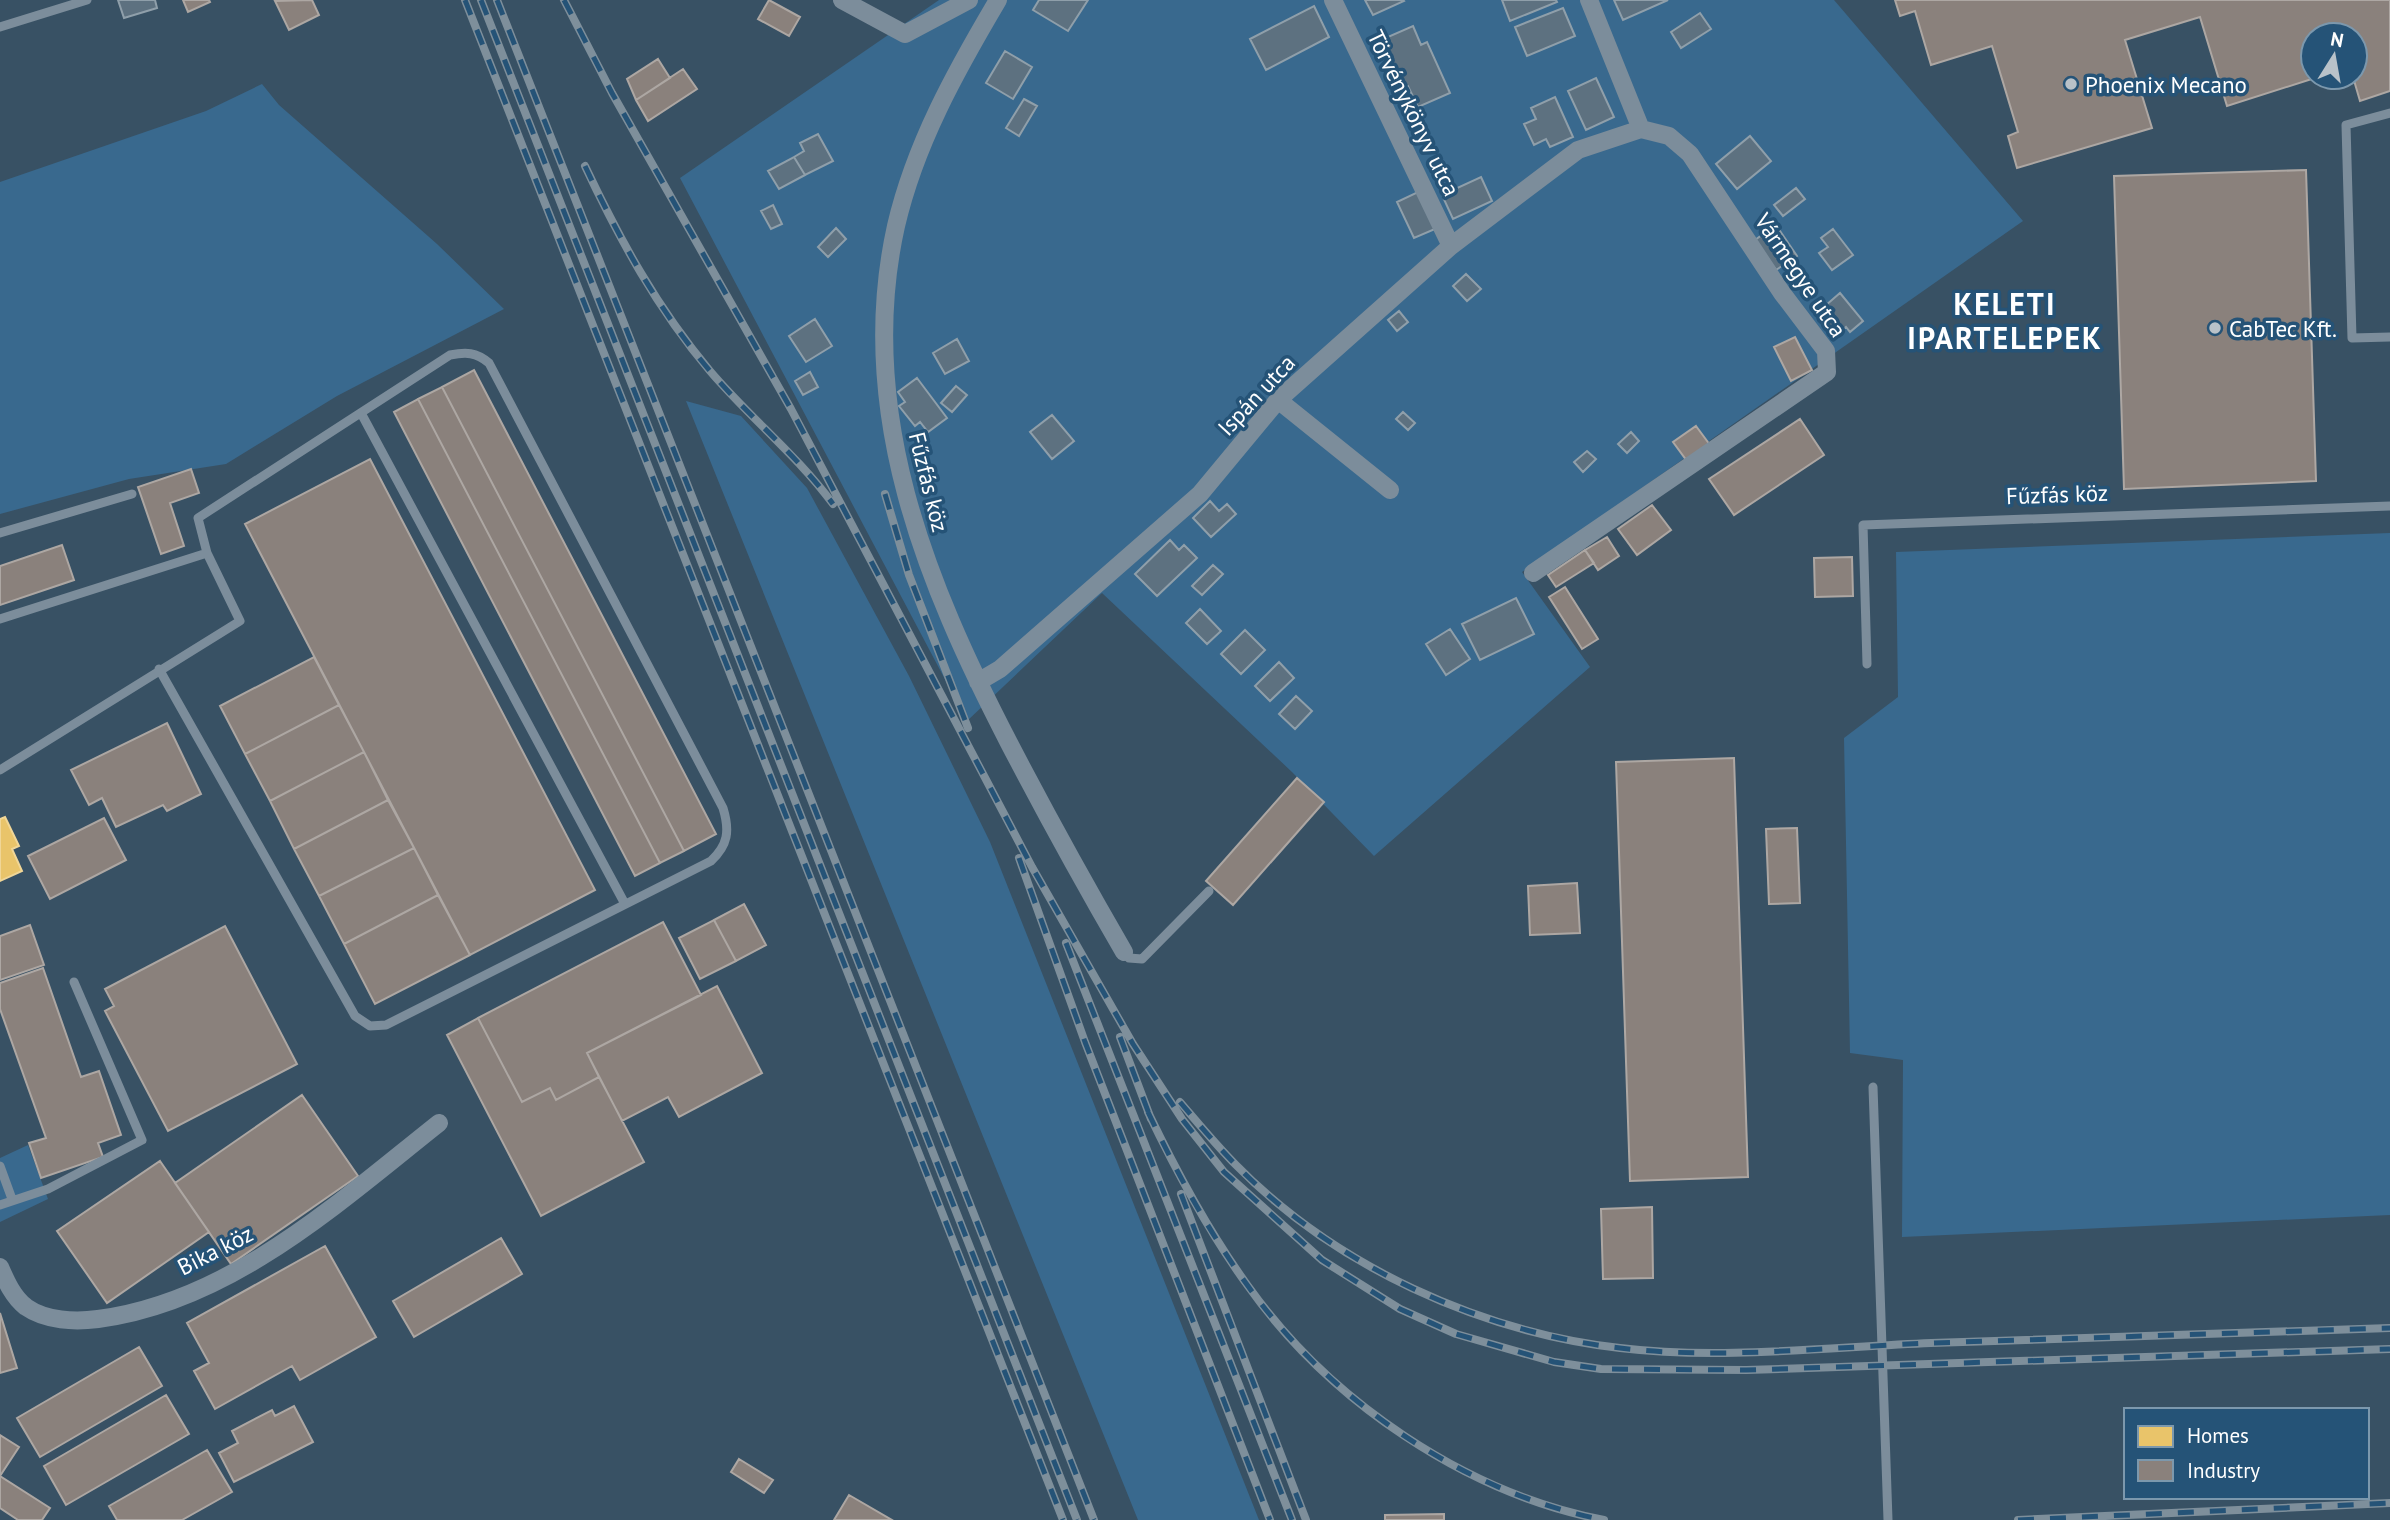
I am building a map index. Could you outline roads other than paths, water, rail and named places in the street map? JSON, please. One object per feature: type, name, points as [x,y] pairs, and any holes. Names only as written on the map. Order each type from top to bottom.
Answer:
[{"type":"street","points":[[842,0],[905,34],[969,0]]},
{"type":"street","name":"Fűzfás köz","points":[[998,0],[954,74],[905,192],[890,264],[886,328],[889,420],[898,467],[922,552],[978,682],[1065,850],[1124,952]]},
{"type":"street","name":"Törvénykönyv utca","points":[[1333,0],[1451,246]]},
{"type":"street","points":[[1589,0],[1641,129]]},
{"type":"street","name":"Ispán utca","points":[[978,682],[1000,669],[1200,494],[1278,400],[1451,246],[1578,150],[1641,129]]},
{"type":"street","name":"Vármegye utca","points":[[1533,573],[1827,372],[1826,351],[1782,293],[1690,154],[1669,136],[1641,129]]},
{"type":"street","points":[[1278,400],[1390,490]]},
{"type":"street","name":"Bika köz","points":[[0,1267],[9,1287],[26,1307],[62,1320],[114,1317],[160,1304],[216,1281],[268,1252],[341,1200],[439,1123]]},
{"type":"lane","points":[[0,27],[87,0]]},
{"type":"lane","points":[[2390,113],[2346,125],[2352,338],[2390,337]]},
{"type":"lane","points":[[0,770],[159,669],[240,621],[207,553],[198,518],[450,355],[465,352],[479,355],[489,363],[727,821],[724,847],[710,861],[386,1025],[377,1027],[362,1022],[355,1016],[159,669]]},
{"type":"lane","points":[[360,412],[625,904]]},
{"type":"lane","points":[[0,533],[132,494]]},
{"type":"lane","name":"Fűzfás köz","points":[[1867,663],[1863,525],[2390,506]]},
{"type":"lane","points":[[0,619],[207,553]]},
{"type":"lane","points":[[1124,952],[1129,958],[1142,959],[1209,891]]},
{"type":"lane","points":[[0,1205],[48,1189],[142,1140],[74,982]]},
{"type":"lane","points":[[1873,1087],[1888,1520]]},
{"type":"lane","points":[[0,1166],[12,1199]]},
{"type":"railway","points":[[465,0],[1063,1520]]},
{"type":"railway","points":[[481,0],[1077,1520]]},
{"type":"railway","points":[[497,0],[1094,1520]]},
{"type":"railway","points":[[564,0],[612,93],[791,409],[1032,867],[1133,1044],[1182,1119],[1224,1172],[1322,1260],[1400,1309],[1456,1334],[1554,1362],[1601,1369],[1746,1370],[2390,1349]]},
{"type":"railway","points":[[585,166],[641,273],[673,323],[725,388],[804,469],[833,504]]},
{"type":"railway","points":[[885,494],[909,575],[968,728]]},
{"type":"railway","points":[[1019,858],[1085,1042],[1270,1520]]},
{"type":"railway","points":[[1066,943],[1292,1520]]},
{"type":"railway","points":[[1120,1037],[1151,1119]]},
{"type":"railway","points":[[1180,1102],[1229,1157],[1275,1201],[1318,1234],[1364,1263],[1463,1310],[1567,1340],[1658,1351],[1736,1353],[1931,1343],[2390,1328]]},
{"type":"railway","points":[[1148,1112],[1194,1201],[1233,1265],[1281,1328],[1319,1367],[1360,1403],[1405,1436],[1452,1464],[1501,1488],[1552,1507],[1604,1520]]},
{"type":"railway","points":[[1181,1194],[1306,1520]]},
{"type":"railway","points":[[2018,1520],[2390,1503]]},
{"type":"place","name":"Phoenix Mecano","points":[[2071,84]]},
{"type":"place","name":"CabTec Kft.","points":[[2215,328]]},
{"type":"district","name":"KELETI IPARTELEPEK","points":[[2005,320]]}]
